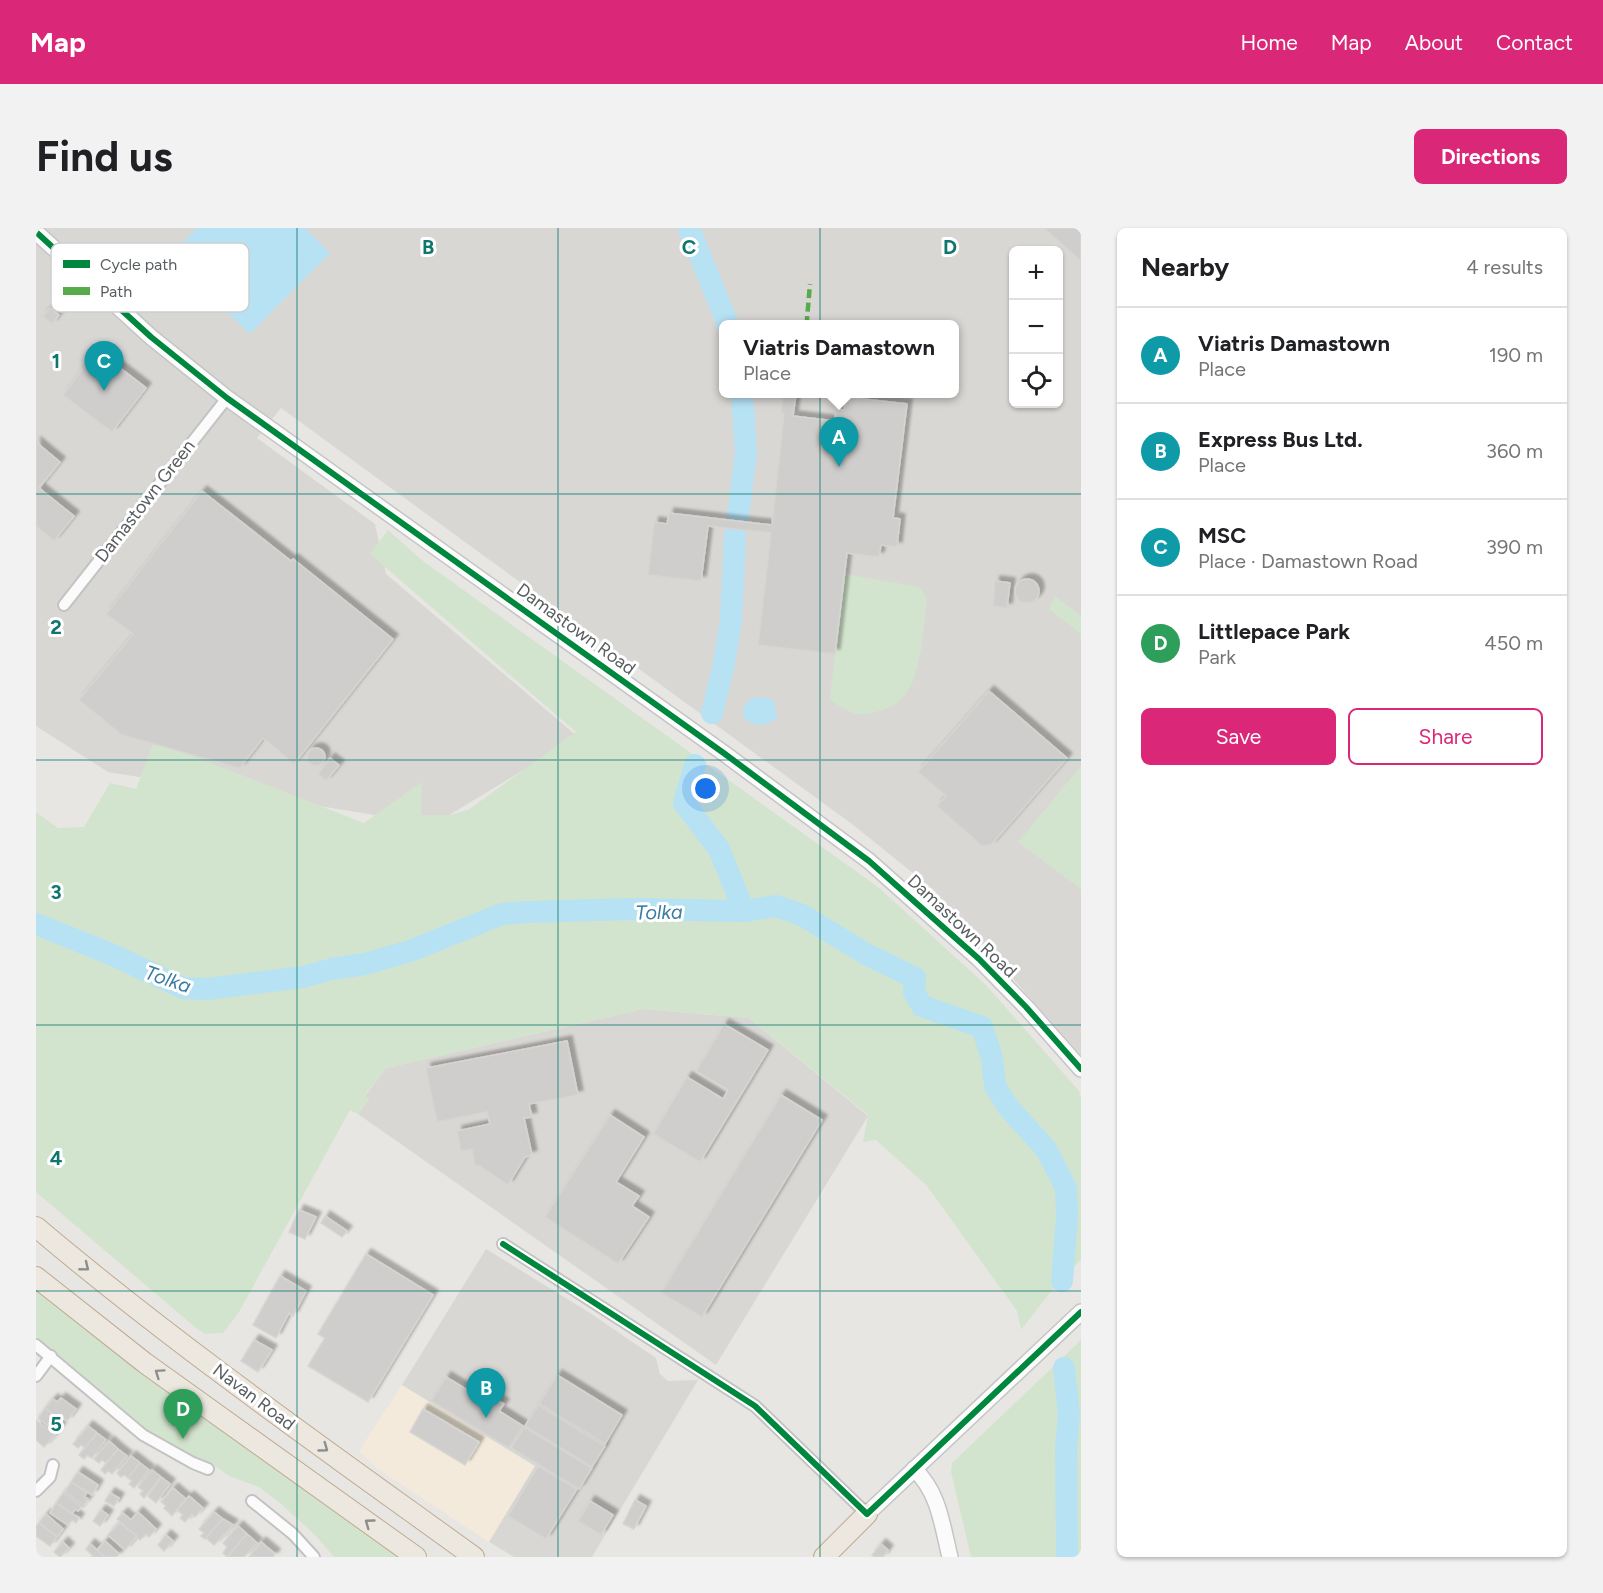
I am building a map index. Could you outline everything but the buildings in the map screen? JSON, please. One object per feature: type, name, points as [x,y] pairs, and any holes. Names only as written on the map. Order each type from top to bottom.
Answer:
[{"type":"highway","name":"Navan Road","points":[[37,1228],[128,1302],[229,1379],[474,1557]]},
{"type":"highway","name":"Navan Road","points":[[36,1276],[145,1363],[416,1557]]},
{"type":"highway","points":[[824,1557],[867,1514]]},
{"type":"street","name":"Damastown Road","points":[[36,232],[51,246]]},
{"type":"street","name":"Damastown Road","points":[[124,312],[227,398],[761,780],[869,861],[979,959],[1026,1007],[1081,1069]]},
{"type":"street","name":"Damastown Green","points":[[64,605],[227,398]]},
{"type":"street","points":[[503,1244],[755,1407],[867,1514],[1081,1312]]},
{"type":"street","points":[[36,1345],[143,1435],[208,1469]]},
{"type":"street","points":[[36,1376],[51,1356]]},
{"type":"street","points":[[36,1491],[50,1477],[52,1465]]},
{"type":"street","points":[[914,1469],[934,1495],[950,1557]]},
{"type":"street","points":[[252,1501],[293,1534],[314,1557]]},
{"type":"shaded area","points":[[36,228],[1081,228],[1081,1055],[934,890],[852,824],[281,408],[257,438],[375,524],[386,574],[578,737],[441,820],[406,820],[108,772],[36,726]]},
{"type":"shaded area","points":[[643,1009],[749,1018],[868,1116],[716,1365],[358,1114],[369,1099],[365,1096],[386,1068]]},
{"type":"shaded area","points":[[486,1249],[590,1313],[656,1358],[660,1374],[668,1381],[698,1380],[592,1557],[514,1557],[489,1542],[535,1466],[402,1385]]},
{"type":"shaded area","points":[[402,1385],[535,1466],[489,1542],[378,1469],[359,1451]]},
{"type":"green space","points":[[388,530],[423,561],[878,887],[987,986],[1079,1091],[1081,1098],[1081,1259],[1049,1294],[1021,1330],[1017,1311],[927,1186],[876,1140],[863,1142],[868,1115],[749,1018],[643,1009],[386,1068],[365,1095],[369,1099],[358,1114],[350,1110],[238,1314],[223,1333],[205,1334],[196,1328],[36,1192],[36,928],[94,950],[176,992],[203,993],[275,987],[394,960],[439,947],[479,926],[504,917],[783,911],[802,918],[859,952],[797,904],[747,904],[726,901],[551,902],[494,908],[428,939],[304,970],[202,984],[179,982],[91,935],[48,927],[36,920],[36,812],[58,828],[84,827],[110,783],[136,789],[154,741],[364,823],[422,782],[421,815],[450,815],[468,810],[576,732],[370,554]]},
{"type":"green space","points":[[844,574],[919,587],[927,598],[920,655],[912,683],[897,703],[866,714],[849,711],[830,698]]},
{"type":"green space","points":[[1055,596],[1081,616],[1081,634],[1049,609]]},
{"type":"green space","points":[[1081,766],[1081,889],[1018,842]]},
{"type":"green space","points":[[36,1287],[216,1427],[404,1557],[334,1557],[315,1535],[259,1487],[229,1476],[212,1464],[179,1450],[153,1435],[36,1337]]},
{"type":"green space","points":[[1081,1340],[1081,1557],[971,1557],[951,1472],[952,1463]]},
{"type":"water","points":[[197,228],[305,228],[330,253],[250,334],[227,312],[249,312],[249,243],[182,243]]},
{"type":"water","points":[[751,698],[774,700],[777,718],[769,723],[757,724],[744,719],[743,708]]},
{"type":"waterway","points":[[689,228],[726,320]]},
{"type":"waterway","points":[[738,516],[746,453],[742,398]]},
{"type":"waterway","points":[[712,713],[724,664],[731,619],[735,536]]},
{"type":"waterway","points":[[695,765],[684,803],[719,849],[744,911]]},
{"type":"waterway","points":[[652,900],[652,910]]},
{"type":"waterway","name":"Tolka","points":[[36,924],[113,955],[183,988],[207,989],[303,977],[332,969],[365,964],[410,951],[502,914],[632,909],[744,911],[776,906],[802,915],[866,954],[915,978],[914,992],[922,1006],[982,1027],[992,1058],[995,1086],[1008,1107],[1046,1149],[1066,1188],[1067,1217],[1062,1281]]},
{"type":"waterway","name":"Tolka","points":[[1064,1368],[1069,1415],[1066,1448],[1067,1557]]},
{"type":"marked path","points":[[807,320],[810,284]]},
{"type":"cycle path","points":[[36,232],[51,246]]},
{"type":"cycle path","points":[[124,312],[227,398],[725,754],[869,861],[979,959],[1026,1007],[1081,1069]]},
{"type":"cycle path","points":[[503,1244],[755,1406],[867,1514],[1081,1312]]},
{"type":"place","name":"MSC","points":[[104,391]]},
{"type":"place","name":"Viatris Damastown","points":[[839,467]]},
{"type":"place","name":"Express Bus Ltd.","points":[[486,1418]]},
{"type":"place","name":"Littlepace Park","points":[[183,1439]]}]
